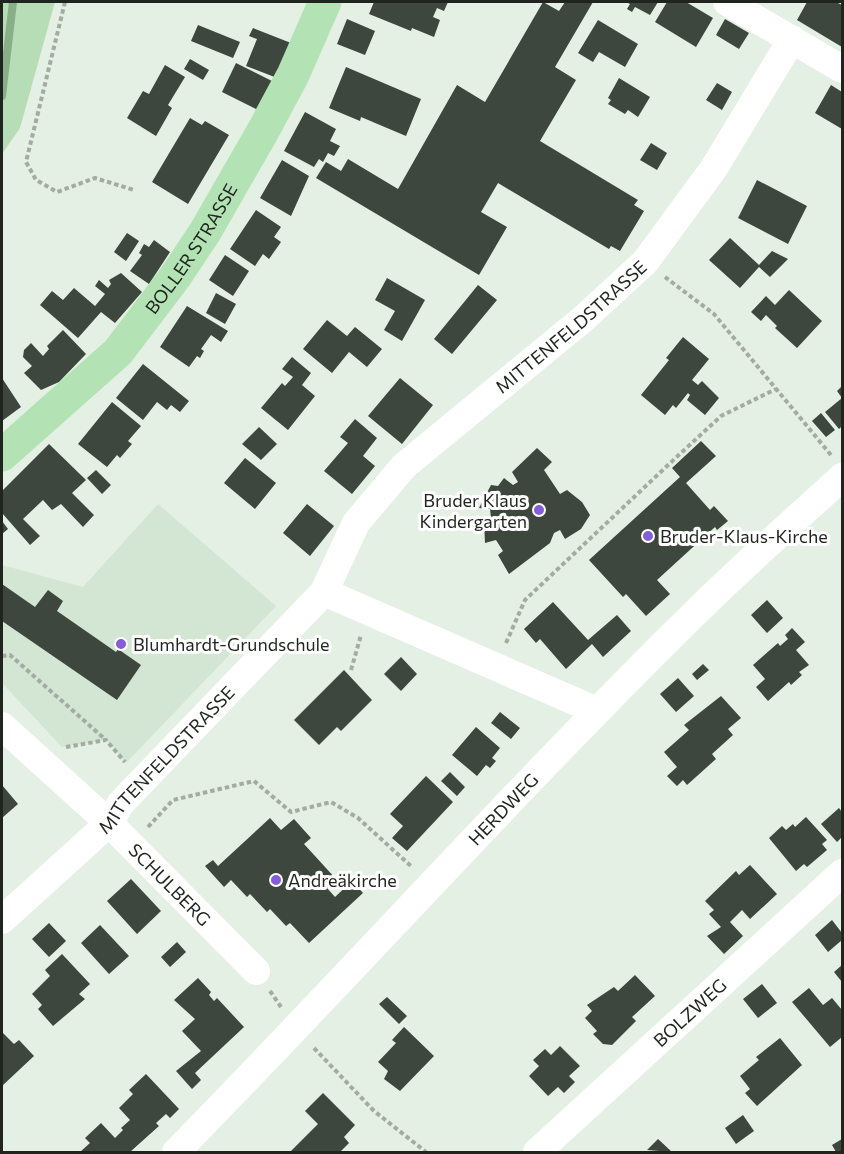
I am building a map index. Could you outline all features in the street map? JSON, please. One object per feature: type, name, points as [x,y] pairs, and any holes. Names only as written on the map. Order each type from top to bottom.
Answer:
[{"type":"main road","name":"BOLLER STRASSE","points":[[2,454],[118,352],[175,277],[206,232],[263,131],[293,75],[325,2]]},
{"type":"street","points":[[727,2],[843,69]]},
{"type":"street","name":"MITTENFELDSTRASSE","points":[[2,920],[109,823],[121,803],[324,592],[356,523],[404,466],[583,319],[645,262],[714,168],[792,39]]},
{"type":"street","name":"HERDWEG","points":[[176,1152],[297,1030],[597,711],[839,469]]},
{"type":"street","points":[[324,592],[597,711]]},
{"type":"street","name":"SCHULBERG","points":[[2,726],[109,823],[256,971]]},
{"type":"street","name":"BOLZWEG","points":[[537,1152],[843,873]]},
{"type":"path","points":[[65,2],[26,162],[36,180],[57,192],[95,178],[134,190]]},
{"type":"path","points":[[645,262],[714,314],[839,469]]},
{"type":"path","points":[[495,666],[525,600],[722,416],[776,389]]},
{"type":"path","points":[[351,670],[370,612]]},
{"type":"path","points":[[2,656],[10,655],[106,740],[126,763]]},
{"type":"path","points":[[31,752],[106,740]]},
{"type":"path","points":[[131,845],[173,800],[254,781],[291,812],[331,802],[358,818],[432,886]]},
{"type":"path","points":[[256,971],[297,1030],[374,1111],[426,1152]]},
{"type":"shaded area","name":"Blumhardt-Grundschule","points":[[158,504],[276,606],[126,763],[106,740],[62,747],[2,683],[2,565],[83,587]]},
{"type":"green space","points":[[2,2],[55,2],[20,128],[2,154]]},
{"type":"building","points":[[374,2],[448,2],[444,11],[437,8],[433,17],[440,20],[434,37],[412,28],[411,31],[369,14]]},
{"type":"building","points":[[543,2],[559,11],[565,2],[593,2],[555,67],[576,80],[540,141],[638,200],[634,205],[644,211],[620,251],[611,246],[609,249],[498,183],[481,212],[507,227],[479,275],[316,178],[326,162],[341,171],[348,159],[398,189],[457,85],[485,102]]},
{"type":"building","points":[[626,2],[658,2],[650,15],[635,7],[632,12],[627,9],[630,4]]},
{"type":"building","points":[[667,2],[686,2],[713,18],[696,47],[655,22]]},
{"type":"building","points":[[807,2],[836,2],[842,5],[842,47],[797,20]]},
{"type":"building","points":[[347,19],[375,31],[365,55],[337,44]]},
{"type":"building","points":[[725,19],[749,33],[739,49],[716,35]]},
{"type":"building","points":[[598,20],[638,44],[625,67],[599,52],[593,62],[578,53]]},
{"type":"building","points":[[198,25],[240,42],[233,58],[191,41]]},
{"type":"building","points":[[253,28],[291,43],[277,78],[246,66],[257,39],[249,36]]},
{"type":"building","points":[[190,59],[209,70],[203,80],[184,69]]},
{"type":"building","points":[[236,63],[274,82],[260,111],[222,92]]},
{"type":"building","points":[[165,65],[185,77],[168,105],[172,108],[156,136],[127,118],[143,91],[149,94]]},
{"type":"building","points":[[346,67],[421,99],[406,136],[361,117],[360,121],[329,108]]},
{"type":"building","points":[[619,78],[650,97],[638,117],[628,110],[625,114],[608,104],[611,100],[608,98]]},
{"type":"building","points":[[717,83],[732,92],[722,110],[706,100]]},
{"type":"building","points":[[831,85],[842,92],[842,129],[815,113]]},
{"type":"building","points":[[305,112],[336,129],[330,141],[340,146],[334,156],[328,153],[323,162],[319,159],[314,167],[284,151]]},
{"type":"building","points":[[190,118],[202,125],[205,121],[229,135],[188,204],[152,182]]},
{"type":"building","points":[[651,143],[667,153],[657,170],[640,160]]},
{"type":"building","points":[[282,160],[309,176],[291,216],[260,198]]},
{"type":"building","points":[[757,180],[807,206],[788,244],[738,218]]},
{"type":"building","points":[[256,210],[281,227],[274,237],[281,242],[269,259],[263,254],[255,266],[230,249]]},
{"type":"building","points":[[127,233],[139,241],[126,261],[114,252]]},
{"type":"building","points":[[730,238],[759,265],[772,251],[788,259],[770,277],[759,267],[740,288],[709,260]]},
{"type":"building","points":[[154,240],[170,252],[149,284],[130,271],[142,255],[139,253],[144,244],[149,247]]},
{"type":"building","points":[[225,255],[249,271],[233,296],[209,280]]},
{"type":"building","points":[[121,273],[142,292],[115,323],[101,312],[78,338],[40,305],[52,291],[63,300],[74,288],[95,306],[105,294],[95,286],[99,280],[108,288],[111,284],[109,280]]},
{"type":"building","points":[[387,278],[425,300],[402,341],[384,330],[395,311],[375,300]]},
{"type":"building","points":[[478,285],[497,300],[452,354],[434,339]]},
{"type":"building","points":[[789,290],[822,321],[797,348],[775,328],[777,326],[766,315],[761,321],[751,312],[766,296],[775,305]]},
{"type":"building","points":[[216,293],[236,304],[225,324],[206,313]]},
{"type":"building","points":[[187,306],[228,331],[221,342],[211,335],[201,349],[204,351],[200,358],[197,356],[189,367],[160,347]]},
{"type":"building","points":[[327,320],[347,336],[355,327],[382,349],[367,367],[349,352],[332,373],[303,349]]},
{"type":"building","points":[[63,330],[86,354],[59,382],[41,390],[24,373],[32,366],[23,357],[24,350],[31,343],[43,356],[49,349],[47,346]]},
{"type":"building","points":[[683,337],[709,359],[692,380],[698,385],[702,381],[719,398],[705,415],[687,400],[690,395],[688,393],[676,408],[673,405],[665,415],[641,395],[669,360],[666,358]]},
{"type":"building","points":[[292,357],[311,373],[302,385],[315,396],[288,430],[261,408],[282,383],[285,386],[293,377],[282,369]]},
{"type":"building","points":[[143,364],[189,401],[180,412],[171,405],[167,410],[157,402],[143,420],[116,398]]},
{"type":"building","points":[[2,378],[21,407],[2,421]]},
{"type":"building","points":[[400,378],[433,405],[402,444],[368,416]]},
{"type":"building","points":[[842,386],[842,398],[837,391]]},
{"type":"building","points":[[842,398],[842,426],[839,429],[825,412]]},
{"type":"building","points":[[112,402],[141,426],[128,441],[132,444],[120,458],[117,455],[107,467],[78,444]]},
{"type":"building","points":[[821,413],[835,430],[826,437],[812,421]]},
{"type":"building","points":[[355,419],[377,438],[363,456],[375,466],[352,494],[324,471],[348,443],[340,437]]},
{"type":"building","points":[[259,427],[277,444],[261,460],[242,444]]},
{"type":"building","points":[[701,441],[716,456],[686,483],[710,510],[714,506],[728,521],[717,530],[715,527],[657,580],[670,594],[646,616],[626,594],[623,597],[589,560],[680,477],[672,468]]},
{"type":"building","points":[[49,444],[86,480],[72,493],[94,515],[83,527],[61,504],[52,510],[43,500],[23,519],[40,536],[30,545],[2,513],[2,491]]},
{"type":"building","points":[[537,448],[552,462],[544,470],[560,494],[567,490],[582,502],[590,515],[581,529],[565,539],[560,530],[554,533],[550,543],[509,574],[498,555],[503,551],[496,540],[485,543],[484,521],[491,518],[490,509],[479,508],[491,485],[498,486],[504,478],[513,485],[518,482],[512,472]]},
{"type":"building","points":[[245,458],[276,483],[255,509],[224,483]]},
{"type":"building","points":[[96,470],[111,485],[102,494],[87,478]]},
{"type":"building","points":[[307,504],[334,526],[310,556],[283,533]]},
{"type":"building","points":[[2,521],[8,529],[2,534]]},
{"type":"building","points":[[2,584],[35,607],[48,590],[63,601],[57,611],[116,652],[118,649],[141,665],[117,700],[2,621]]},
{"type":"building","points":[[767,600],[783,618],[767,633],[751,615]]},
{"type":"building","points":[[553,602],[588,640],[617,615],[631,631],[603,657],[592,644],[566,669],[540,639],[536,643],[524,629]]},
{"type":"building","points":[[792,628],[805,642],[796,650],[809,665],[799,672],[802,675],[791,685],[789,682],[768,701],[756,687],[765,679],[753,665],[778,643],[780,646],[788,639],[785,635]]},
{"type":"building","points":[[401,657],[417,674],[401,691],[384,674]]},
{"type":"building","points":[[703,664],[709,670],[697,680],[692,674]]},
{"type":"building","points":[[344,670],[372,700],[341,731],[337,727],[319,745],[294,720]]},
{"type":"building","points":[[678,678],[694,696],[676,712],[660,694]]},
{"type":"building","points":[[721,696],[741,718],[728,729],[733,735],[712,754],[716,759],[687,785],[683,780],[677,786],[667,776],[677,767],[664,752],[689,730],[684,725]]},
{"type":"building","points":[[500,712],[520,728],[511,739],[491,723]]},
{"type":"building","points":[[476,727],[500,748],[492,758],[496,761],[490,768],[486,765],[477,776],[452,755]]},
{"type":"building","points":[[450,772],[465,787],[457,796],[441,781]]},
{"type":"building","points":[[426,776],[453,802],[407,851],[392,838],[403,826],[390,814]]},
{"type":"building","points":[[2,785],[18,804],[2,818]]},
{"type":"building","points":[[839,808],[842,812],[842,837],[837,842],[821,824]]},
{"type":"building","points":[[806,817],[827,840],[822,844],[827,850],[807,867],[804,864],[796,871],[769,838],[782,826],[786,830],[793,824],[795,827]]},
{"type":"building","name":"Andreäkirche","points":[[270,818],[281,830],[294,819],[311,838],[304,844],[336,879],[327,888],[335,897],[352,881],[363,893],[309,943],[290,923],[286,926],[270,909],[267,912],[250,894],[247,897],[231,880],[224,887],[205,866],[213,860],[218,866]]},
{"type":"building","points":[[750,865],[777,894],[750,919],[742,910],[730,922],[743,936],[724,954],[707,936],[721,927],[709,914],[714,910],[705,901],[736,871],[739,875]]},
{"type":"building","points":[[131,879],[161,911],[137,934],[107,901]]},
{"type":"building","points":[[832,920],[842,933],[842,940],[828,952],[815,935]]},
{"type":"building","points":[[49,923],[66,941],[49,957],[32,939]]},
{"type":"building","points":[[100,925],[129,956],[109,974],[81,943]]},
{"type":"building","points":[[177,942],[186,952],[170,967],[161,957]]},
{"type":"building","points":[[62,954],[90,984],[79,994],[85,999],[53,1026],[38,1009],[42,1005],[32,994],[50,976],[45,970]]},
{"type":"building","points":[[842,965],[842,982],[834,972]]},
{"type":"building","points":[[635,975],[655,996],[632,1017],[636,1021],[612,1045],[603,1044],[593,1034],[597,1031],[585,1018],[592,1011],[587,1005],[614,987],[618,991]]},
{"type":"building","points":[[198,978],[211,992],[209,995],[214,1001],[217,998],[244,1027],[195,1073],[201,1080],[192,1089],[176,1071],[201,1051],[182,1031],[195,1019],[174,1000]]},
{"type":"building","points":[[762,984],[777,1003],[758,1018],[743,999]]},
{"type":"building","points":[[809,988],[823,1005],[832,998],[842,1010],[842,1037],[830,1047],[792,1002]]},
{"type":"building","points":[[387,997],[407,1016],[399,1024],[379,1004]]},
{"type":"building","points":[[404,1027],[434,1056],[400,1091],[384,1079],[388,1071],[378,1062],[396,1043],[392,1040]]},
{"type":"building","points":[[3,1033],[14,1044],[19,1040],[34,1056],[2,1086]]},
{"type":"building","points":[[780,1038],[802,1065],[757,1106],[745,1093],[750,1089],[740,1076],[759,1060],[756,1057]]},
{"type":"building","points":[[560,1046],[580,1066],[569,1076],[575,1082],[564,1093],[558,1087],[548,1096],[529,1076],[539,1066],[533,1060],[545,1049],[551,1055]]},
{"type":"building","points":[[146,1074],[179,1109],[170,1118],[166,1114],[156,1123],[159,1126],[130,1152],[80,1152],[90,1143],[85,1138],[101,1123],[115,1138],[123,1130],[121,1128],[130,1120],[119,1108],[133,1094],[129,1090]]},
{"type":"building","points":[[323,1093],[355,1125],[344,1137],[349,1143],[340,1152],[290,1152],[318,1124],[305,1111]]},
{"type":"building","points":[[743,1115],[754,1131],[736,1144],[725,1128]]},
{"type":"building","points":[[658,1139],[672,1152],[647,1150]]},
{"type":"building","points":[[842,1139],[842,1152],[836,1152],[832,1145]]},
{"type":"waterway","points":[[2,96],[13,2]]},
{"type":"place","name":"Bruder Klaus Kindergarten","points":[[539,510]]},
{"type":"place","name":"Bruder-Klaus-Kirche","points":[[648,536]]},
{"type":"place","name":"Blumhardt-Grundschule","points":[[121,644]]},
{"type":"place","name":"Andreäkirche","points":[[276,880]]}]
